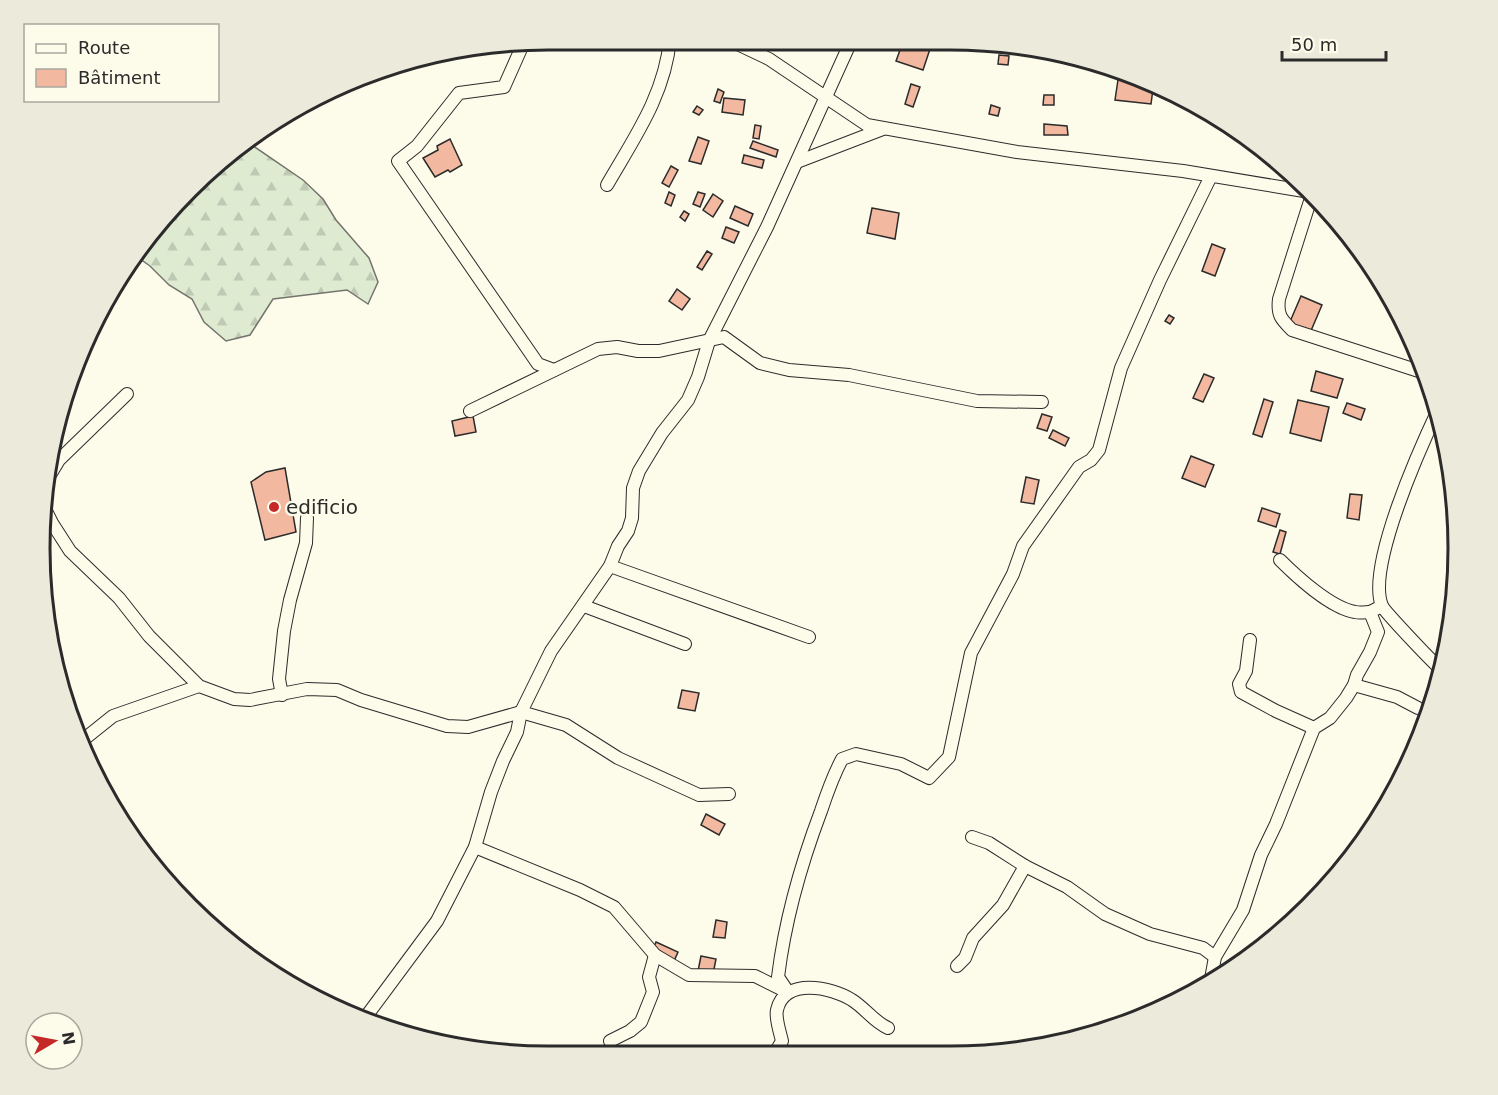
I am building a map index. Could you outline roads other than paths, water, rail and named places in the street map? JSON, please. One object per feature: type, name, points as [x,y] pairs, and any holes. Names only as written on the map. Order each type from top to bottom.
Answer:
[{"type":"street","points":[[607,185],[653,106],[668,62],[669,50]]},
{"type":"street","points":[[750,50],[769,59],[867,125],[1017,152],[1211,176],[1297,190]]},
{"type":"street","points":[[369,1012],[437,921],[475,847],[491,792],[517,732],[522,712],[550,651],[584,606],[610,566],[618,546],[628,531],[632,518],[633,489],[639,471],[662,433],[688,400],[710,341],[767,227],[847,50]]},
{"type":"street","points":[[520,51],[504,87],[459,93],[417,146],[398,161],[538,364],[554,370]]},
{"type":"street","points":[[797,162],[884,128]]},
{"type":"street","points":[[788,992],[778,977],[783,939],[809,842],[835,772],[842,759],[856,754],[901,764],[929,778],[949,757],[971,653],[1013,574],[1023,546],[1079,467],[1091,460],[1099,450],[1121,368],[1160,280],[1211,176]]},
{"type":"street","points":[[1310,202],[1279,299],[1277,312],[1281,320],[1292,330],[1416,370]]},
{"type":"street","points":[[470,411],[598,349],[617,347],[638,351],[659,351],[724,337],[760,363],[789,370],[849,375],[977,401],[1042,402]]},
{"type":"street","points":[[57,464],[127,394]]},
{"type":"street","points":[[1433,422],[1407,477],[1383,558],[1380,591],[1382,606],[1435,664]]},
{"type":"street","points":[[282,695],[279,679],[284,631],[306,543],[307,518]]},
{"type":"street","points":[[51,521],[70,551],[119,598],[149,636],[199,686],[234,699],[250,700],[307,690],[337,690],[361,700],[447,726],[468,727],[522,712],[566,725],[618,758],[699,795],[729,794]]},
{"type":"street","points":[[1280,560],[1302,581],[1327,599],[1355,612],[1370,612],[1382,606]]},
{"type":"street","points":[[610,566],[809,637]]},
{"type":"street","points":[[584,606],[686,644]]},
{"type":"street","points":[[1212,972],[1215,957],[1243,910],[1261,855],[1314,728],[1330,718],[1354,685],[1370,652],[1378,632],[1370,612]]},
{"type":"street","points":[[1250,640],[1246,671],[1239,684],[1241,692],[1314,728]]},
{"type":"street","points":[[1354,685],[1396,697],[1418,708]]},
{"type":"street","points":[[86,736],[113,716],[199,686]]},
{"type":"street","points":[[972,837],[989,843],[1025,866],[1067,887],[1104,914],[1150,934],[1203,948],[1215,957]]},
{"type":"street","points":[[475,847],[580,890],[614,907],[656,955],[689,975],[755,976],[788,992]]},
{"type":"street","points":[[957,966],[965,958],[973,938],[1003,905],[1025,866]]},
{"type":"street","points":[[610,1041],[630,1031],[641,1022],[653,992],[649,977],[656,955]]},
{"type":"street","points":[[779,1046],[782,1041],[777,1010],[788,992],[803,987],[840,993],[853,1000],[881,1025],[888,1028]]},
{"type":"place","name":"edificio","points":[[274,507]]}]
